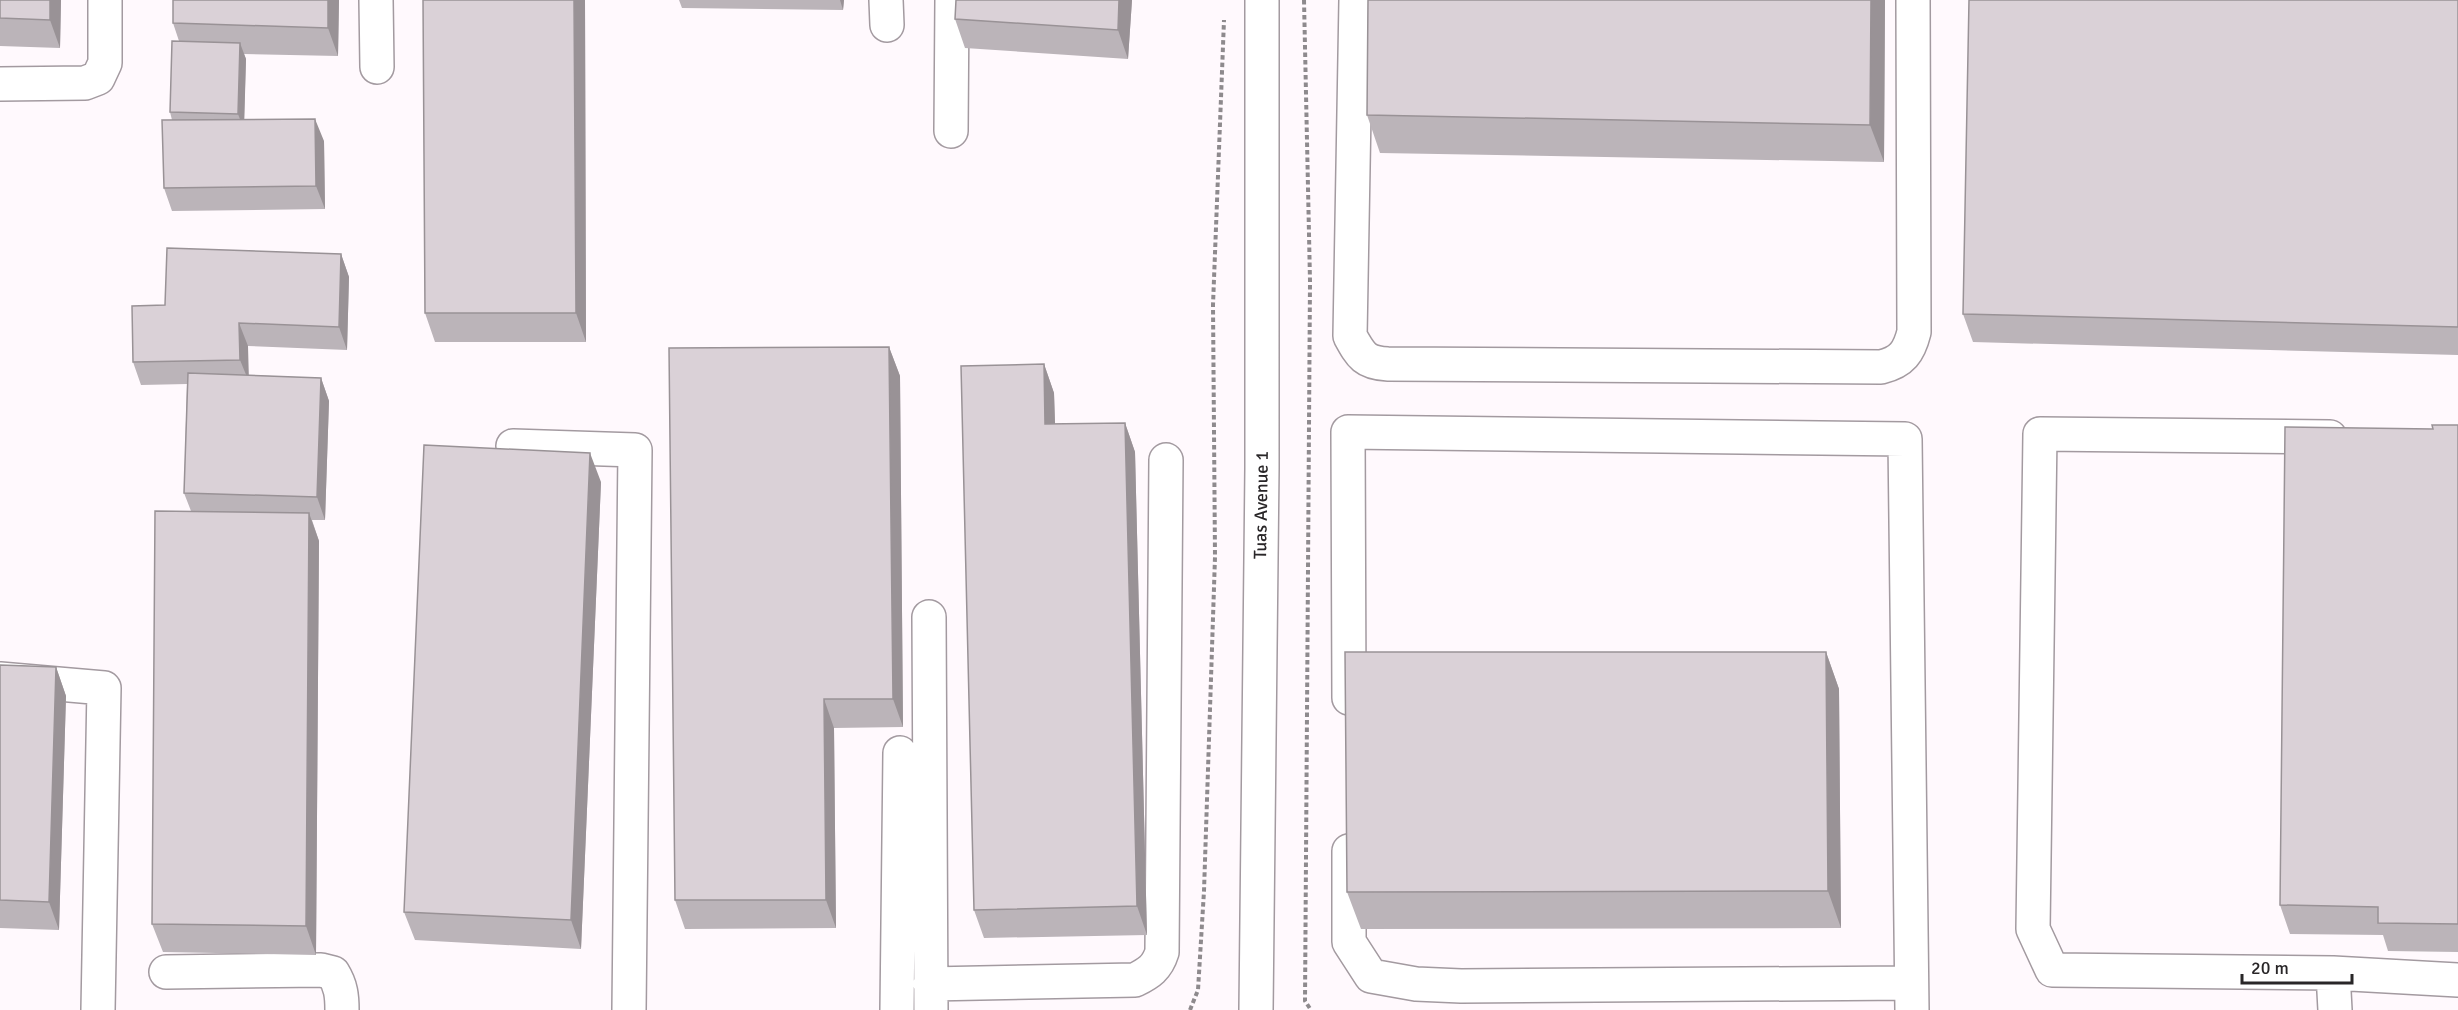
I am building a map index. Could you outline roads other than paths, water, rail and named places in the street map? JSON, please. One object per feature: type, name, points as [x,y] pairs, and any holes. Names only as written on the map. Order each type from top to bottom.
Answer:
[{"type":"street","points":[[0,84],[86,82],[98,78],[105,63],[105,0]]},
{"type":"street","points":[[376,0],[377,67]]},
{"type":"street","points":[[951,131],[952,0]]},
{"type":"street","name":"Tuas Avenue 1","points":[[1256,1010],[1262,468],[1262,0]]},
{"type":"street","points":[[1356,0],[1350,336],[1363,357],[1372,363],[1388,364],[1881,368],[1904,358],[1911,346],[1914,332],[1913,0]]},
{"type":"street","points":[[1349,728],[1348,432],[1905,440],[1912,997],[1461,986],[1416,984],[1371,976],[1349,942],[1349,823]]},
{"type":"street","points":[[2362,438],[2040,434],[2033,929],[2052,970],[2333,974],[2458,980]]},
{"type":"street","points":[[513,446],[635,450],[629,1010]]},
{"type":"street","points":[[929,616],[931,997],[1135,980],[1150,972],[1159,963],[1162,952],[1166,460]]},
{"type":"street","points":[[0,679],[104,688],[98,1010]]},
{"type":"street","points":[[897,1010],[900,753]]},
{"type":"street","points":[[166,972],[321,970],[333,974],[338,982],[342,994],[342,1010]]},
{"type":"street","points":[[2333,974],[2335,1010]]}]
